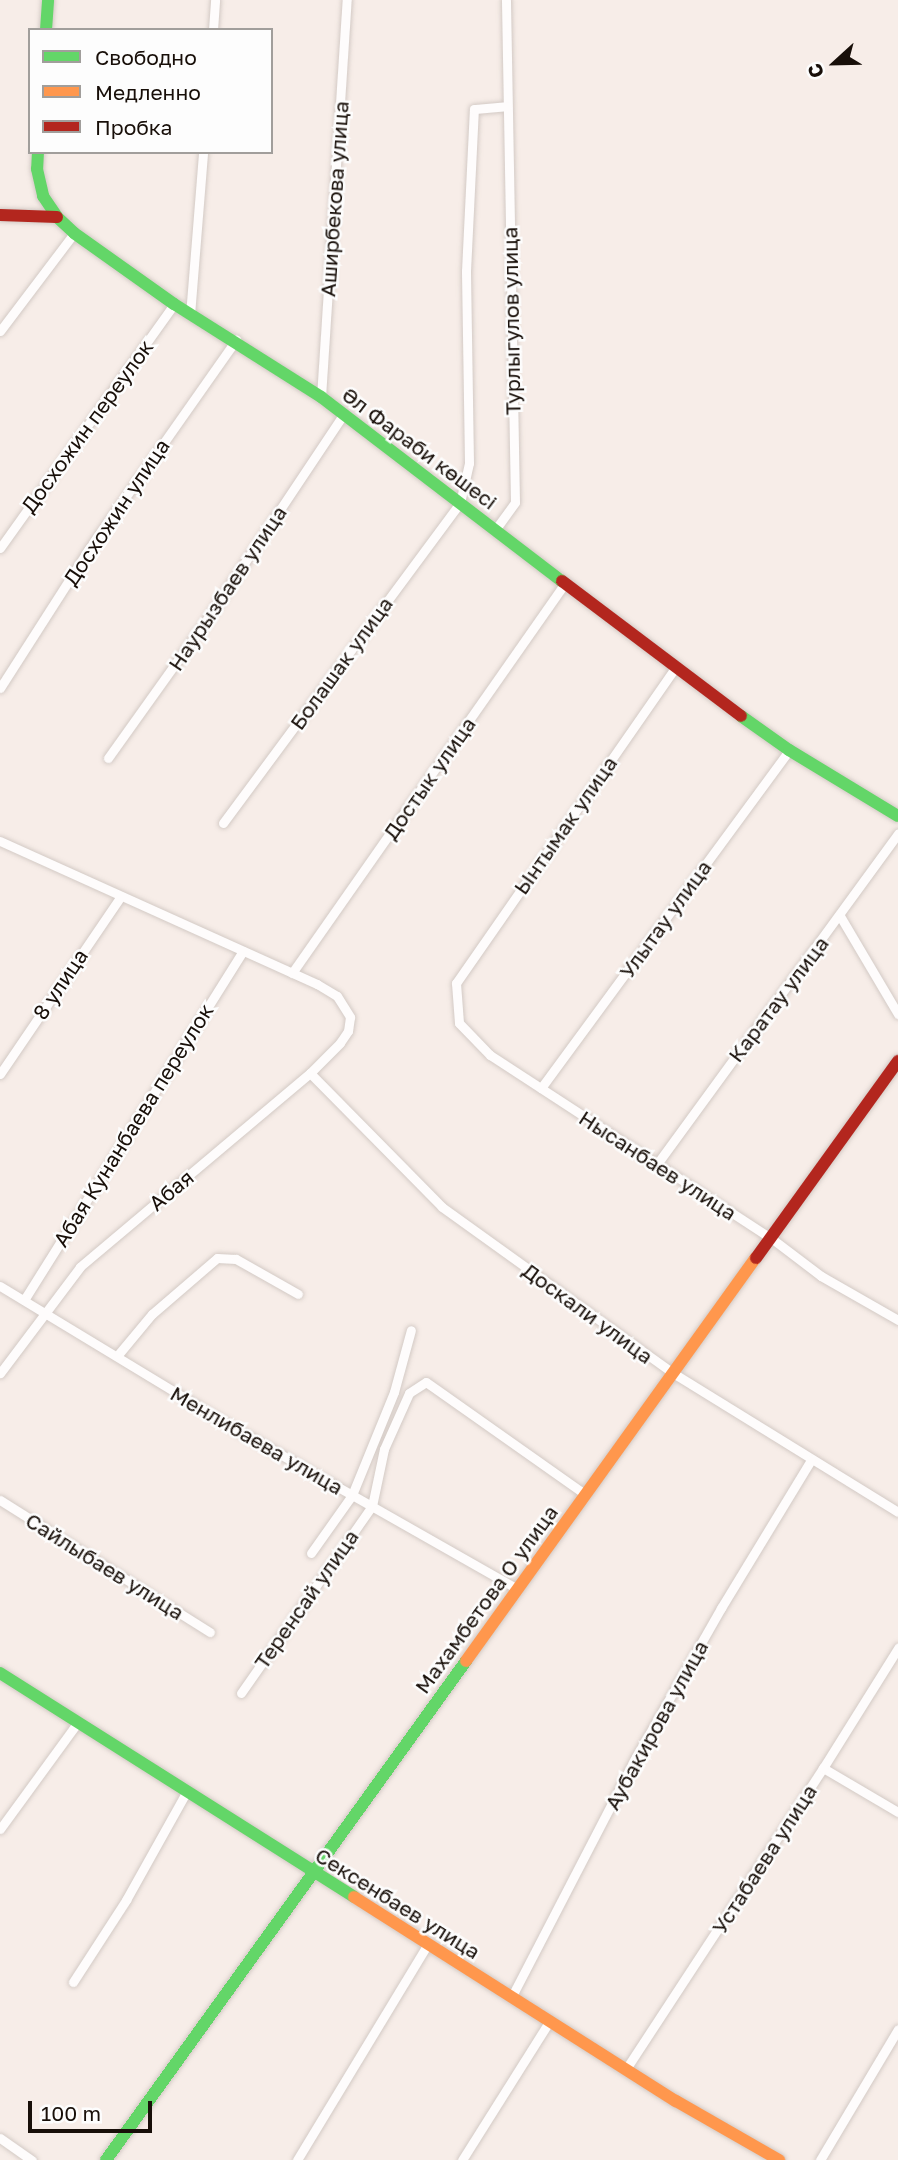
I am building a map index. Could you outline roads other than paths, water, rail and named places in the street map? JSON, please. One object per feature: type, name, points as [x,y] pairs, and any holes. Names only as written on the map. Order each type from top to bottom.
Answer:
[{"type":"street","points":[[46,28],[48,0]]},
{"type":"street","points":[[213,28],[215,0]]},
{"type":"street","name":"Аширбекова улица","points":[[321,397],[347,0]]},
{"type":"street","name":"Турлыгулов улица","points":[[495,530],[515,502],[506,0]]},
{"type":"street","name":"Турлыгулов улица","points":[[460,503],[468,463],[466,271],[474,109],[507,106]]},
{"type":"street","name":"Әл Фараби көшесі","points":[[38,154],[37,169],[43,196],[57,217],[74,233],[190,315],[236,340],[321,397],[675,668],[789,750],[898,816]]},
{"type":"street","points":[[190,315],[203,154]]},
{"type":"street","points":[[0,215],[57,217]]},
{"type":"street","points":[[0,331],[74,233]]},
{"type":"street","name":"Досхожин переулок","points":[[0,548],[174,304]]},
{"type":"street","name":"Досхожин улица","points":[[0,688],[89,549],[236,340]]},
{"type":"street","name":"Наурызбаев улица","points":[[108,758],[205,622],[343,415]]},
{"type":"street","name":"Болашак улица","points":[[223,823],[460,503]]},
{"type":"street","name":"Достык улица","points":[[292,973],[565,583]]},
{"type":"street","name":"Ынтымак улица","points":[[456,983],[675,668]]},
{"type":"street","name":"Улытау улица","points":[[541,1088],[789,750]]},
{"type":"street","name":"Каратау улица","points":[[657,1164],[898,833]]},
{"type":"street","points":[[0,841],[292,973]]},
{"type":"street","name":"8 улица","points":[[0,1074],[121,896]]},
{"type":"street","points":[[840,916],[898,1014]]},
{"type":"street","name":"Абая Кунанбаева переулок","points":[[24,1300],[243,951]]},
{"type":"street","name":"Абая","points":[[0,1373],[47,1314],[80,1266],[310,1073],[344,1037],[350,1017],[337,996],[292,973]]},
{"type":"street","name":"Нысанбаев улица","points":[[456,983],[459,1023],[491,1055],[771,1238],[821,1276],[898,1320]]},
{"type":"street","name":"Махамбетова О улица","points":[[106,2160],[898,1061]]},
{"type":"street","name":"Доскали улица","points":[[310,1073],[442,1207],[673,1373],[898,1512]]},
{"type":"street","points":[[117,1356],[152,1314],[217,1258],[236,1259],[298,1294]]},
{"type":"street","name":"Менлибаева улица","points":[[0,1286],[352,1495],[516,1588]]},
{"type":"street","name":"Теренсай улица","points":[[311,1553],[352,1495],[394,1392],[411,1330]]},
{"type":"street","points":[[372,1506],[384,1449],[409,1392],[426,1382],[585,1494]]},
{"type":"street","name":"Аубакирова улица","points":[[512,1996],[636,1757],[721,1608],[811,1460]]},
{"type":"street","name":"Сайлыбаев улица","points":[[0,1500],[209,1632]]},
{"type":"street","name":"Теренсай улица","points":[[241,1693],[372,1506]]},
{"type":"street","name":"Устабаева улица","points":[[626,2069],[823,1769],[898,1648]]},
{"type":"street","name":"Сексенбаев улица","points":[[0,1673],[626,2069],[779,2160]]},
{"type":"street","points":[[0,1829],[78,1722]]},
{"type":"street","points":[[823,1769],[898,1812]]},
{"type":"street","points":[[73,1982],[126,1900],[187,1791]]},
{"type":"street","points":[[297,2160],[428,1944]]},
{"type":"street","points":[[462,2160],[550,2020]]},
{"type":"street","points":[[820,2160],[898,2029]]},
{"type":"street","points":[[0,2138],[32,2160]]}]
